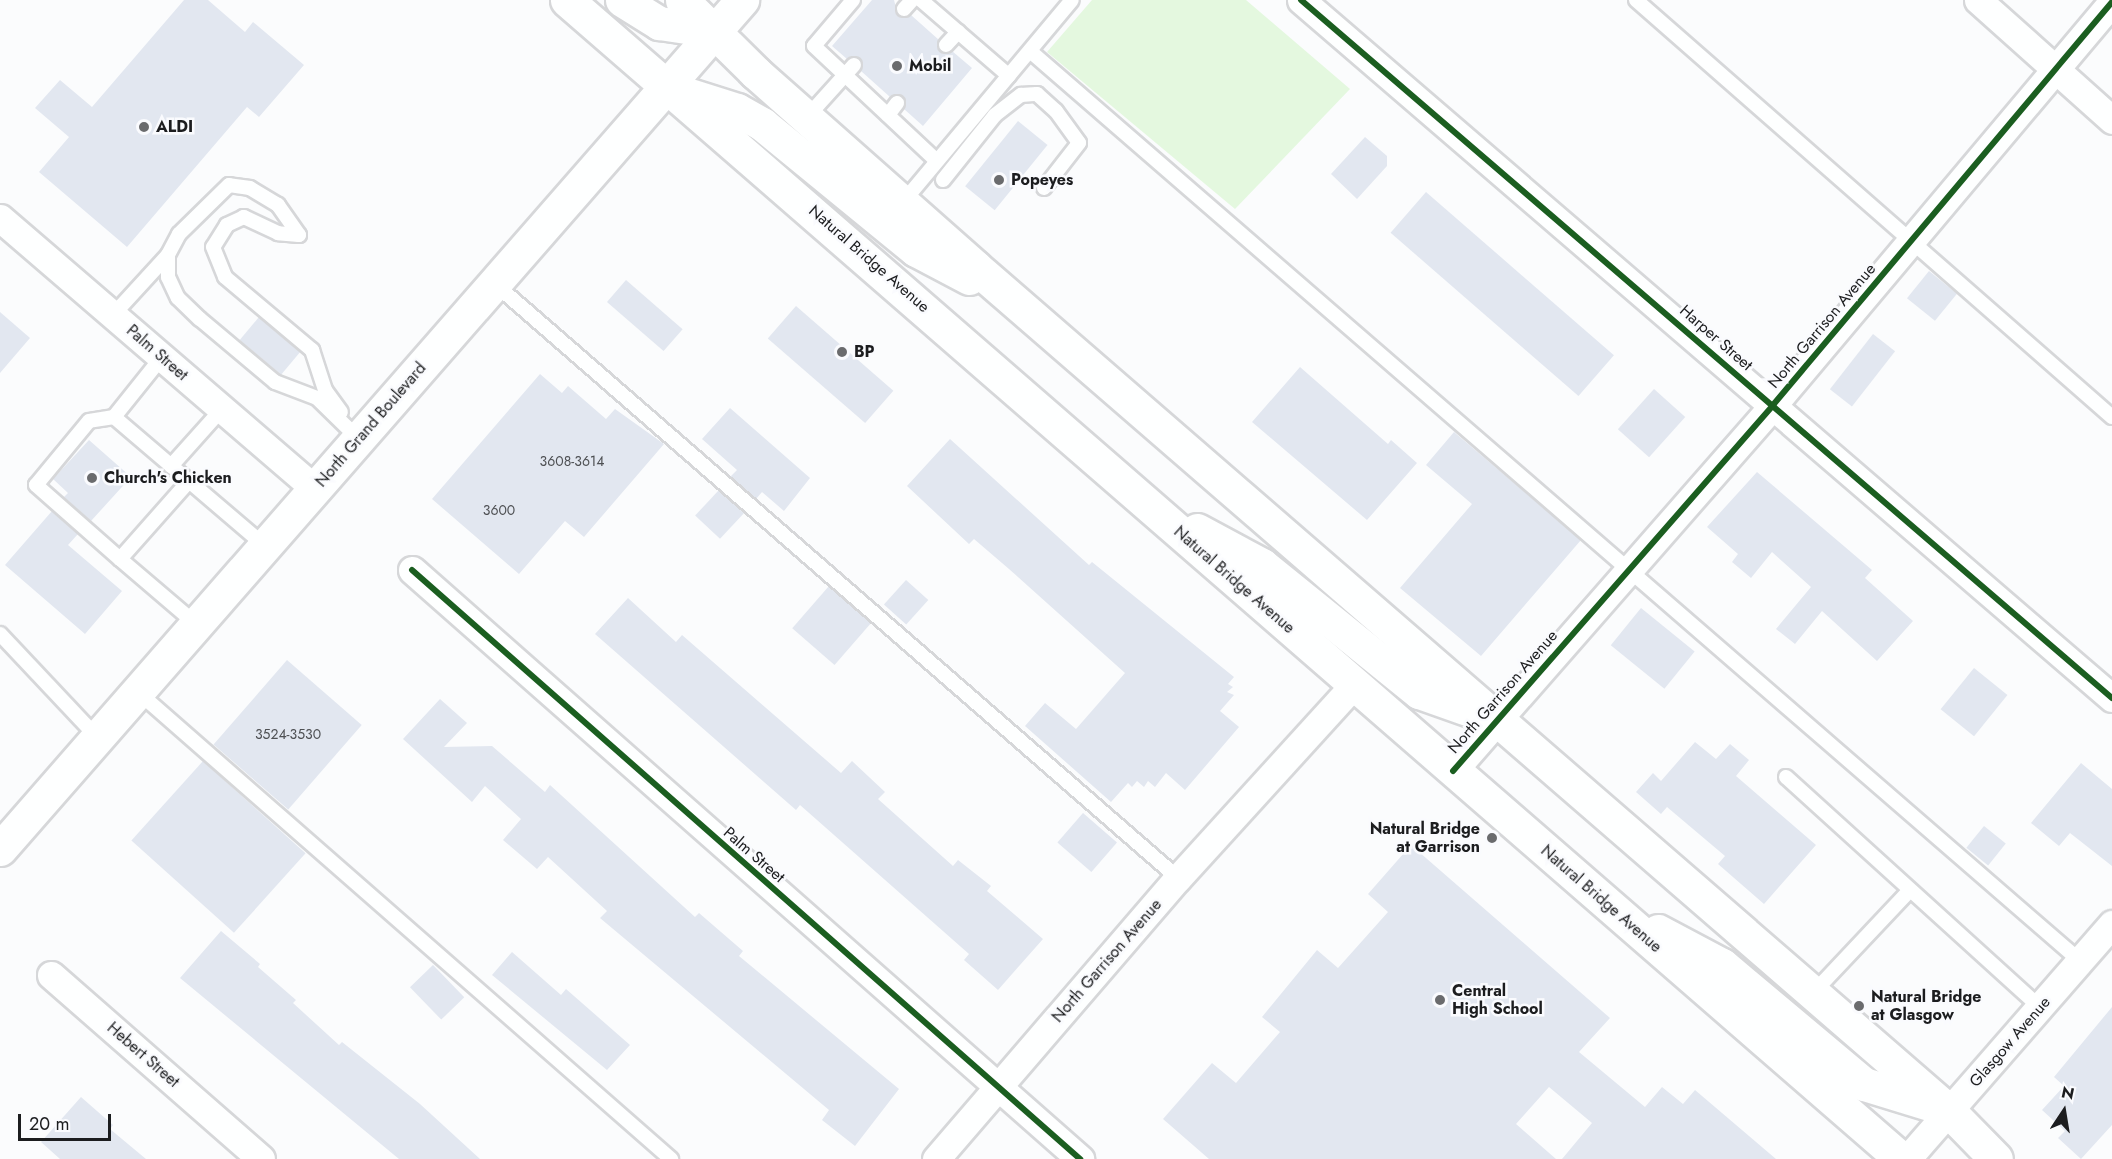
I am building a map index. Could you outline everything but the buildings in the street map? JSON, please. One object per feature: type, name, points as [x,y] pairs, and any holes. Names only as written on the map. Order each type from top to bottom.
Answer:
[{"type":"main road","name":"Natural Bridge Avenue","points":[[567,0],[665,88],[857,248],[1353,686],[1902,1159]]},
{"type":"main road","points":[[622,0],[659,23],[714,31]]},
{"type":"main road","points":[[682,0],[807,117],[1018,304],[1949,1111],[1996,1159]]},
{"type":"main road","name":"North Grand Boulevard","points":[[0,849],[742,0]]},
{"type":"main road","points":[[665,88],[713,100],[749,116],[916,250],[1018,304]]},
{"type":"main road","points":[[1145,502],[1262,565],[1419,692],[1497,720]]},
{"type":"main road","points":[[1609,905],[1722,965],[1864,1084],[1949,1111]]},
{"type":"street","name":"Harper Street","points":[[1301,0],[2112,698]]},
{"type":"street","points":[[1978,0],[2112,120]]},
{"type":"street","name":"North Garrison Avenue","points":[[1453,771],[1773,405],[2112,2]]},
{"type":"street","name":"Palm Street","points":[[0,218],[315,489]]},
{"type":"street","name":"Palm Street","points":[[412,570],[482,635],[1080,1159]]},
{"type":"street","name":"North Garrison Avenue","points":[[936,1159],[1179,878],[1353,686]]},
{"type":"street","name":"Glasgow Avenue","points":[[1906,1159],[2080,961],[2109,935]]},
{"type":"street","name":"Hebert Street","points":[[51,975],[261,1159]]},
{"type":"lane","points":[[854,0],[814,46],[849,70],[888,115],[937,161]]},
{"type":"lane","points":[[921,0],[1009,76]]},
{"type":"lane","points":[[903,202],[1072,0]]},
{"type":"lane","points":[[1636,0],[2112,417]]},
{"type":"lane","points":[[946,45],[957,32]]},
{"type":"lane","points":[[1029,51],[2080,961]]},
{"type":"lane","points":[[807,117],[849,70]]},
{"type":"lane","points":[[943,180],[995,115],[1021,95],[1037,94],[1056,111],[1079,143],[1044,188]]},
{"type":"lane","points":[[888,115],[897,103]]},
{"type":"lane","points":[[113,315],[168,255],[178,234],[229,185],[250,188],[278,205],[299,235],[278,233],[244,218],[226,225],[213,247],[225,277],[312,350],[325,390],[359,439]]},
{"type":"lane","points":[[168,255],[168,277],[178,298],[276,382],[317,398],[359,439]]},
{"type":"lane","points":[[495,283],[1179,878]]},
{"type":"lane","points":[[162,357],[114,417],[89,421],[36,485],[196,624]]},
{"type":"lane","points":[[171,466],[222,409]]},
{"type":"lane","points":[[114,417],[265,546]]},
{"type":"lane","points":[[120,559],[189,481]]},
{"type":"lane","points":[[0,634],[98,738]]},
{"type":"lane","points":[[138,692],[671,1159]]},
{"type":"lane","points":[[1786,777],[2040,1007]]},
{"type":"lane","points":[[1812,994],[1910,890]]},
{"type":"green space","points":[[1092,0],[1246,0],[1350,89],[1235,209],[1047,52]]},
{"type":"cycle path","points":[[1301,0],[2112,698]]},
{"type":"cycle path","points":[[1453,771],[1773,405],[2112,2]]},
{"type":"cycle path","points":[[412,570],[1080,1159]]},
{"type":"place","name":"Mobil","points":[[897,66]]},
{"type":"place","name":"ALDI","points":[[144,127]]},
{"type":"place","name":"Popeyes","points":[[999,180]]},
{"type":"place","name":"BP","points":[[842,352]]},
{"type":"place","name":"Church's Chicken","points":[[92,478]]},
{"type":"place","name":"Natural Bridge at Garrison","points":[[1492,838]]},
{"type":"place","name":"Central High School","points":[[1440,1000]]},
{"type":"place","name":"Natural Bridge at Glasgow","points":[[1859,1006]]}]
